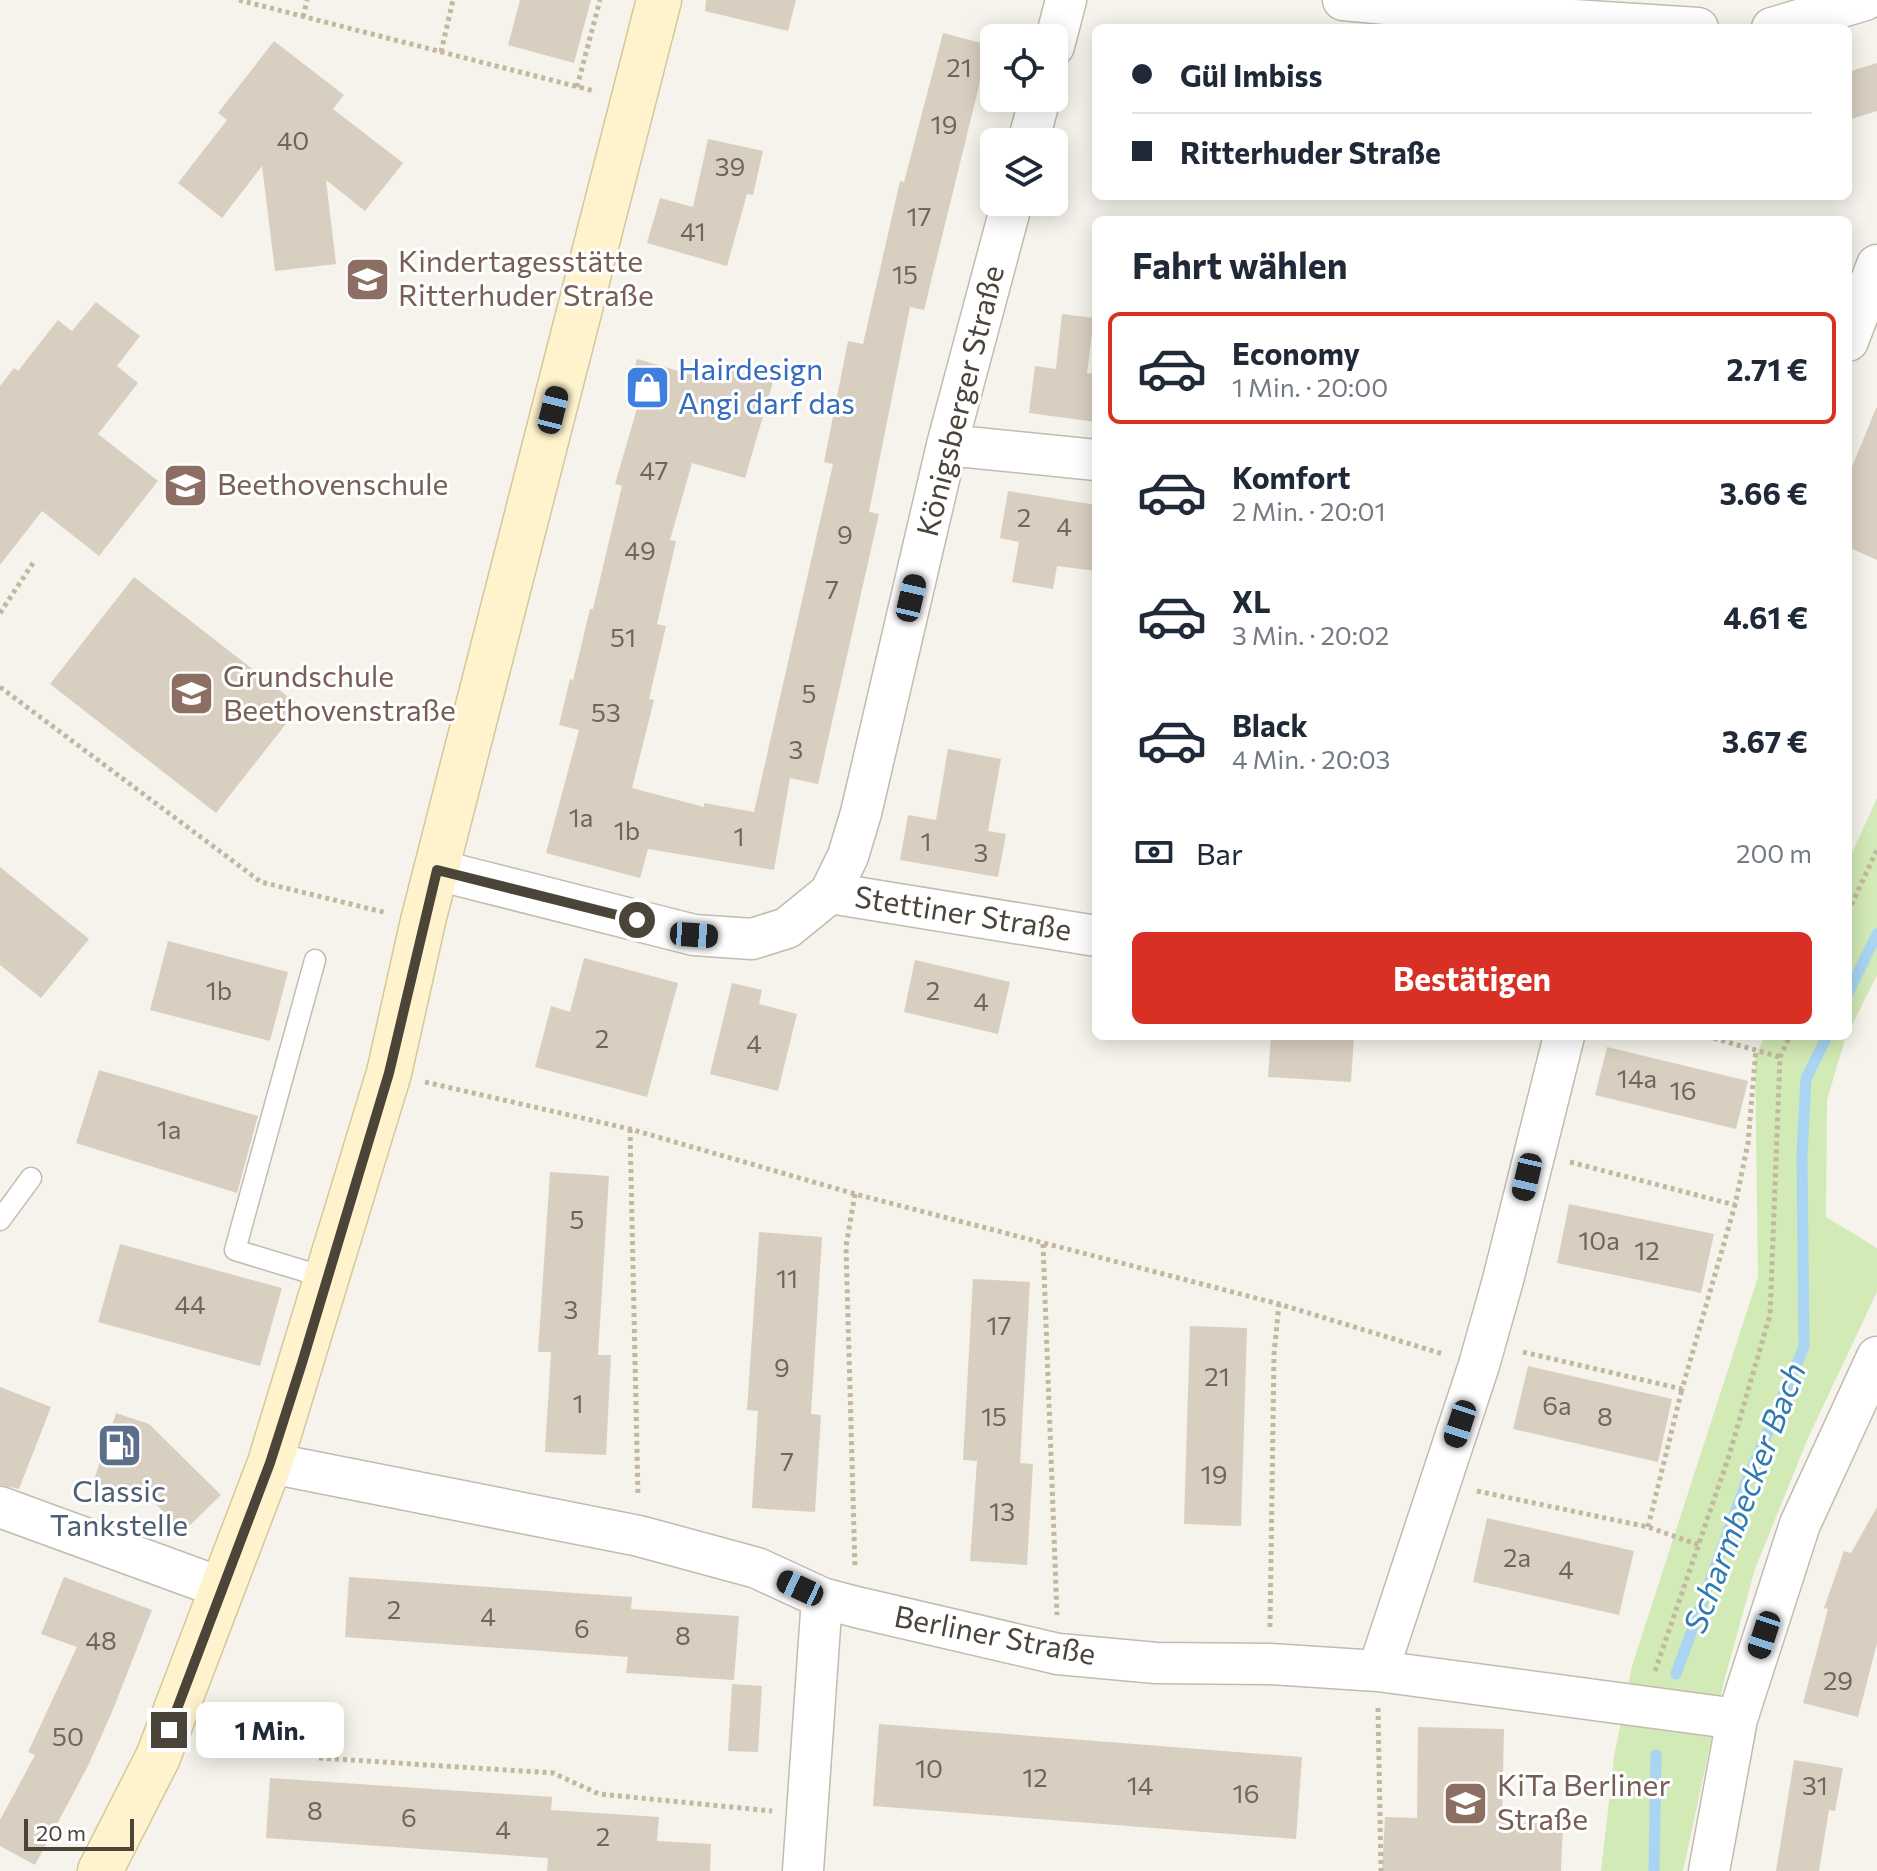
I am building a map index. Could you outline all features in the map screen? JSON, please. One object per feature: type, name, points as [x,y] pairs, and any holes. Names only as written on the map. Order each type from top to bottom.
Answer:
[{"type":"street","points":[[100,1871],[158,1757],[270,1463],[389,1073],[423,921],[659,0]]},
{"type":"street","points":[[1060,24],[1066,0]]},
{"type":"street","points":[[1343,0],[1636,24]]},
{"type":"street","points":[[1785,24],[1865,0]]},
{"type":"street","name":"Königsberger Straße","points":[[437,870],[694,935],[752,939],[787,928],[830,893],[848,856],[861,813],[947,445],[1008,216]]},
{"type":"street","points":[[1852,331],[1877,265]]},
{"type":"street","points":[[947,445],[1092,460]]},
{"type":"street","name":"Stettiner Straße","points":[[830,893],[1092,935]]},
{"type":"street","points":[[1378,1671],[1482,1354],[1563,1040]]},
{"type":"street","points":[[1709,1871],[1737,1719],[1800,1524],[1871,1382]]},
{"type":"street","name":"Berliner Straße","points":[[270,1463],[639,1536],[757,1568],[839,1602],[1058,1654],[1156,1663],[1270,1664],[1378,1671],[1737,1719]]},
{"type":"street","points":[[0,1507],[222,1588]]},
{"type":"street","points":[[803,1871],[807,1814],[839,1602]]},
{"type":"lane","points":[[315,960],[235,1250],[327,1278]]},
{"type":"lane","points":[[0,1220],[31,1178]]},
{"type":"path","points":[[239,0],[633,100]]},
{"type":"path","points":[[303,17],[307,0]]},
{"type":"path","points":[[441,52],[453,0]]},
{"type":"path","points":[[577,87],[600,0]]},
{"type":"path","points":[[0,613],[33,563]]},
{"type":"path","points":[[0,687],[261,882],[423,921]]},
{"type":"path","points":[[1852,903],[1877,850]]},
{"type":"path","points":[[1721,1040],[1780,1057]]},
{"type":"path","points":[[1643,1706],[1728,1459],[1770,1315],[1780,1057],[1788,1040]]},
{"type":"path","points":[[1648,1527],[1682,1389],[1735,1205],[1748,1143],[1756,1049]]},
{"type":"path","points":[[389,1073],[630,1129],[1043,1244],[1482,1354],[1682,1389]]},
{"type":"path","points":[[630,1129],[639,1536]]},
{"type":"path","points":[[1533,1152],[1735,1205]]},
{"type":"path","points":[[839,1602],[846,1246],[855,1194]]},
{"type":"path","points":[[1043,1244],[1058,1654]]},
{"type":"path","points":[[1270,1664],[1274,1354],[1279,1304]]},
{"type":"path","points":[[1441,1483],[1648,1527],[1699,1545]]},
{"type":"path","points":[[1378,1671],[1381,1871]]},
{"type":"path","points":[[319,1758],[553,1773],[599,1794],[807,1814]]},
{"type":"green space","points":[[1877,798],[1877,975],[1852,1025],[1852,853]]},
{"type":"green space","points":[[1763,1040],[1845,1040],[1827,1100],[1826,1217],[1877,1248],[1877,1292],[1808,1438],[1755,1569],[1724,1681],[1683,1871],[1601,1871],[1614,1757],[1632,1666],[1758,1277],[1755,1057]]},
{"type":"building","points":[[520,0],[591,0],[574,63],[508,45]]},
{"type":"building","points":[[706,0],[796,0],[788,31],[705,11]]},
{"type":"building","points":[[943,33],[980,43],[980,82],[924,310],[910,307],[869,512],[879,514],[818,784],[790,778],[774,870],[648,849],[640,878],[546,853],[579,730],[559,725],[590,609],[593,609],[622,486],[615,484],[638,405],[625,401],[637,359],[724,384],[728,369],[773,382],[745,478],[692,463],[670,540],[676,541],[657,624],[666,626],[649,699],[654,700],[632,788],[704,807],[704,803],[754,812],[833,464],[824,462],[848,341],[863,344],[900,181],[904,182]]},
{"type":"building","points":[[274,41],[344,95],[333,109],[403,163],[365,211],[326,180],[336,264],[275,271],[262,166],[222,218],[178,183],[227,120],[218,113]]},
{"type":"building","points":[[1877,63],[1877,111],[1852,119],[1852,71]]},
{"type":"building","points":[[708,139],[763,151],[753,195],[747,194],[727,266],[647,243],[660,198],[693,207]]},
{"type":"building","points":[[96,302],[140,336],[117,366],[138,383],[98,434],[158,481],[99,556],[42,511],[0,565],[0,386],[14,368],[18,371],[58,320],[72,331]]},
{"type":"building","points":[[1062,314],[1092,318],[1087,373],[1092,374],[1092,421],[1029,413],[1035,366],[1056,369]]},
{"type":"building","points":[[1877,408],[1877,560],[1852,549],[1852,467]]},
{"type":"building","points":[[1008,491],[1092,504],[1092,570],[1057,566],[1053,589],[1012,582],[1019,542],[1000,538]]},
{"type":"building","points":[[134,577],[300,706],[216,813],[50,684]]},
{"type":"building","points":[[948,749],[1001,759],[988,831],[1006,834],[998,877],[900,860],[908,815],[936,820]]},
{"type":"building","points":[[0,867],[89,939],[41,998],[0,965]]},
{"type":"building","points":[[168,941],[288,972],[270,1041],[150,1010]]},
{"type":"building","points":[[584,958],[678,983],[647,1097],[535,1067],[551,1006],[570,1012]]},
{"type":"building","points":[[915,960],[1010,982],[998,1034],[904,1012]]},
{"type":"building","points":[[732,983],[762,990],[759,1004],[797,1014],[778,1091],[710,1074]]},
{"type":"building","points":[[1271,1040],[1354,1040],[1351,1082],[1268,1077]]},
{"type":"building","points":[[1607,1047],[1748,1081],[1736,1129],[1595,1095]]},
{"type":"building","points":[[99,1070],[258,1116],[237,1193],[76,1143]]},
{"type":"building","points":[[550,1172],[609,1176],[598,1355],[611,1355],[606,1455],[545,1452],[551,1352],[538,1352]]},
{"type":"building","points":[[1569,1204],[1714,1234],[1701,1293],[1557,1263]]},
{"type":"building","points":[[759,1232],[822,1237],[811,1414],[821,1415],[815,1512],[752,1508],[758,1411],[747,1410]]},
{"type":"building","points":[[120,1244],[282,1288],[260,1366],[98,1322]]},
{"type":"building","points":[[973,1279],[1030,1282],[1020,1463],[1033,1464],[1027,1565],[970,1561],[977,1461],[963,1460]]},
{"type":"building","points":[[1190,1326],[1247,1328],[1241,1526],[1184,1524]]},
{"type":"building","points":[[1528,1366],[1672,1399],[1658,1462],[1513,1429]]},
{"type":"building","points":[[0,1387],[51,1407],[19,1489],[0,1485]]},
{"type":"building","points":[[116,1413],[149,1424],[221,1495],[183,1532],[154,1502],[93,1483]]},
{"type":"building","points":[[1877,1507],[1877,1643],[1858,1717],[1803,1703],[1828,1609],[1824,1608],[1844,1551],[1851,1553]]},
{"type":"building","points":[[1487,1518],[1634,1551],[1619,1615],[1473,1582]]},
{"type":"building","points":[[64,1577],[152,1610],[88,1766],[35,1865],[0,1846],[0,1820],[35,1755],[28,1752],[77,1647],[41,1634]]},
{"type":"building","points":[[349,1577],[632,1597],[631,1609],[739,1616],[734,1680],[626,1673],[628,1657],[345,1637]]},
{"type":"building","points":[[732,1684],[762,1686],[758,1752],[728,1751]]},
{"type":"building","points":[[879,1724],[1302,1757],[1296,1839],[873,1806]]},
{"type":"building","name":"KiTa Berliner Straße","points":[[1418,1727],[1504,1729],[1502,1822],[1563,1824],[1561,1871],[1382,1871],[1385,1817],[1417,1818]]},
{"type":"building","points":[[1794,1760],[1843,1768],[1835,1811],[1829,1810],[1819,1871],[1776,1871]]},
{"type":"building","points":[[270,1778],[552,1797],[551,1810],[659,1817],[657,1841],[711,1844],[710,1871],[547,1871],[548,1858],[266,1838]]},
{"type":"waterway","name":"Scharmbecker Bach","points":[[1852,985],[1877,934]]},
{"type":"waterway","name":"Scharmbecker Bach","points":[[1676,1674],[1746,1483],[1804,1347],[1802,1154],[1806,1079],[1825,1040]]},
{"type":"waterway","name":"Scharmbecker Bach","points":[[1654,1871],[1656,1755]]},
{"type":"place","name":"Kindertagesstätte Ritterhuder Straße","points":[[367,279]]},
{"type":"place","name":"Hairdesign Angi darf das","points":[[647,387]]},
{"type":"place","name":"Beethovenschule","points":[[186,485]]},
{"type":"place","name":"Grundschule Beethovenstraße","points":[[192,694]]},
{"type":"place","name":"Classic Tankstelle","points":[[119,1446]]},
{"type":"place","name":"KiTa Berliner Straße","points":[[1466,1803]]},
{"type":"route","points":[[169,1730],[270,1463],[302,1363],[389,1073],[437,870],[637,920]]}]
